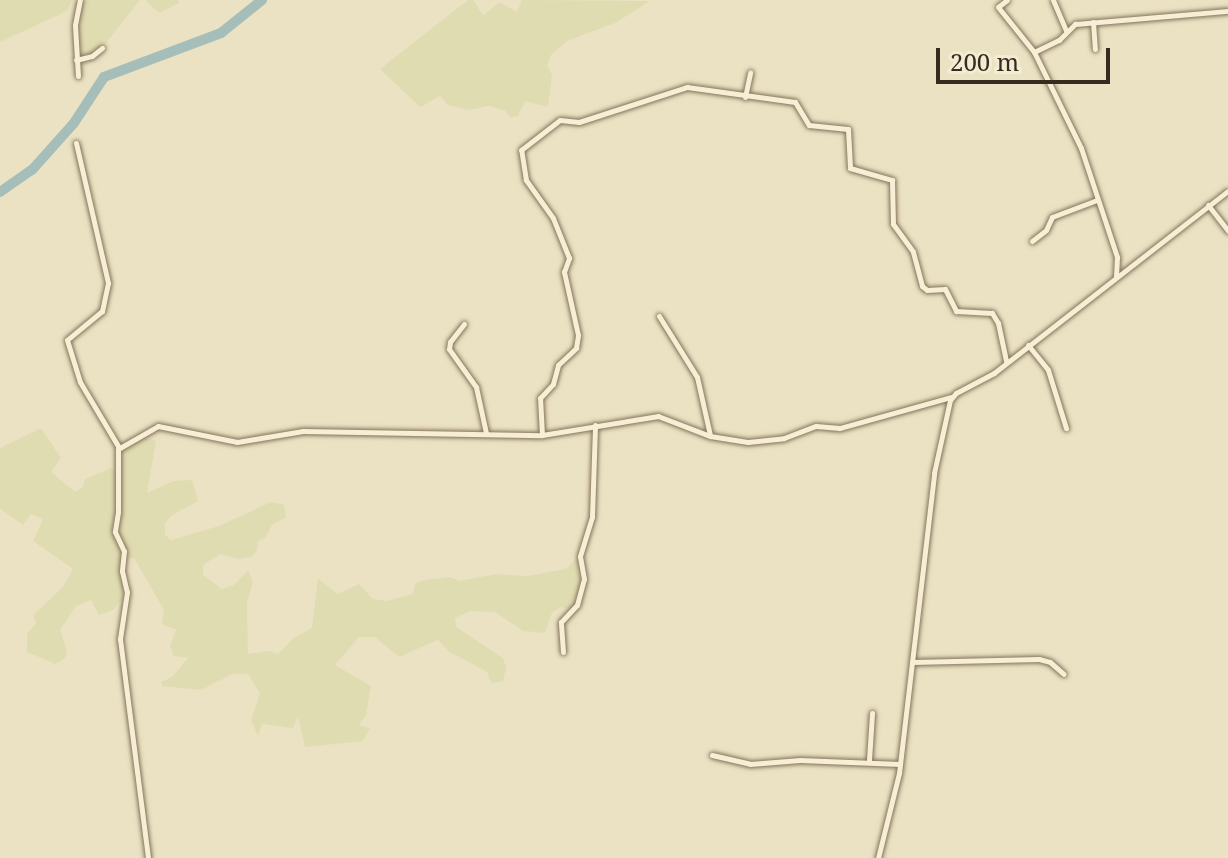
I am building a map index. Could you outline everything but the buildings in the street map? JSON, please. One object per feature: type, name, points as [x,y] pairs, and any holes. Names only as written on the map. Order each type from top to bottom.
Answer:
[{"type":"street","points":[[78,76],[75,25],[80,0]]},
{"type":"street","points":[[1007,0],[998,7],[1034,52],[1081,148],[1117,257],[1116,278]]},
{"type":"street","points":[[1053,0],[1066,30]]},
{"type":"street","points":[[1034,52],[1059,40],[1075,24],[1228,11]]},
{"type":"street","points":[[1093,22],[1095,49]]},
{"type":"street","points":[[76,60],[92,56],[102,48]]},
{"type":"street","points":[[745,97],[750,73]]},
{"type":"street","points":[[542,435],[540,398],[553,384],[558,365],[576,348],[578,335],[564,272],[569,258],[553,218],[526,180],[521,150],[560,120],[579,122],[687,87],[795,102],[809,125],[848,129],[850,168],[892,180],[893,224],[913,252],[924,287],[945,289],[956,311],[992,313],[1006,362]]},
{"type":"street","points":[[76,143],[108,283],[102,311],[68,337],[80,382],[118,449],[119,507],[115,532],[124,550],[122,571],[127,588],[120,639],[148,858]]},
{"type":"street","points":[[118,449],[158,426],[237,442],[303,431],[542,435],[661,416],[710,436],[748,442],[784,438],[816,426],[840,428],[951,397],[994,373],[1228,191]]},
{"type":"street","points":[[1032,241],[1044,233],[1056,214],[1097,200]]},
{"type":"street","points":[[1208,205],[1228,231]]},
{"type":"street","points":[[659,316],[697,377],[710,436]]},
{"type":"street","points":[[464,324],[450,342],[449,349],[476,387],[486,433]]},
{"type":"street","points":[[1028,345],[1048,370],[1066,428]]},
{"type":"street","points":[[878,858],[900,764],[934,473],[951,397]]},
{"type":"street","points":[[563,652],[561,622],[577,605],[584,579],[580,556],[592,517],[595,425]]},
{"type":"street","points":[[912,662],[1039,659],[1050,662],[1064,674]]},
{"type":"street","points":[[869,760],[872,713]]},
{"type":"street","points":[[712,755],[750,764],[869,760],[900,764]]},
{"type":"shaded area","points":[[0,0],[72,0],[67,11],[0,42]]},
{"type":"shaded area","points":[[82,0],[140,0],[102,48],[76,60],[75,25]]},
{"type":"shaded area","points":[[145,0],[178,0],[179,3],[159,13]]},
{"type":"shaded area","points":[[468,0],[473,0],[483,15],[500,2],[517,12],[522,0],[650,1],[615,23],[567,41],[551,55],[547,65],[552,75],[548,107],[525,101],[518,116],[510,118],[506,111],[489,106],[469,110],[448,105],[440,96],[420,107],[380,69]]},
{"type":"shaded area","points":[[41,428],[61,458],[51,472],[75,492],[82,488],[85,479],[111,468],[117,471],[124,445],[144,437],[156,441],[147,493],[173,481],[192,480],[198,501],[172,515],[165,523],[165,534],[171,540],[219,526],[271,502],[284,505],[286,517],[272,525],[266,537],[258,541],[257,551],[251,557],[238,559],[220,554],[203,565],[203,575],[222,589],[234,585],[248,570],[253,582],[247,602],[248,654],[269,651],[278,654],[293,638],[312,628],[318,578],[337,594],[359,584],[373,599],[387,601],[413,594],[415,584],[424,580],[450,577],[459,581],[496,574],[527,576],[566,569],[576,559],[584,579],[575,610],[561,607],[552,613],[545,633],[523,631],[495,612],[471,611],[455,618],[456,627],[503,658],[506,668],[503,681],[491,683],[487,672],[450,652],[438,640],[399,657],[375,637],[359,637],[335,665],[371,686],[366,715],[359,725],[370,728],[363,741],[305,747],[298,716],[293,728],[262,724],[258,736],[251,720],[260,693],[248,674],[233,674],[201,690],[162,686],[161,682],[172,677],[188,658],[174,656],[170,646],[176,630],[162,624],[164,610],[134,558],[123,559],[127,592],[113,610],[99,615],[91,600],[76,606],[60,630],[67,651],[65,658],[55,664],[27,652],[27,634],[36,623],[33,615],[63,587],[73,569],[33,541],[43,519],[31,514],[23,525],[0,509],[0,448]]},
{"type":"waterway","points":[[0,192],[32,170],[74,123],[104,77],[221,33],[262,0]]}]
